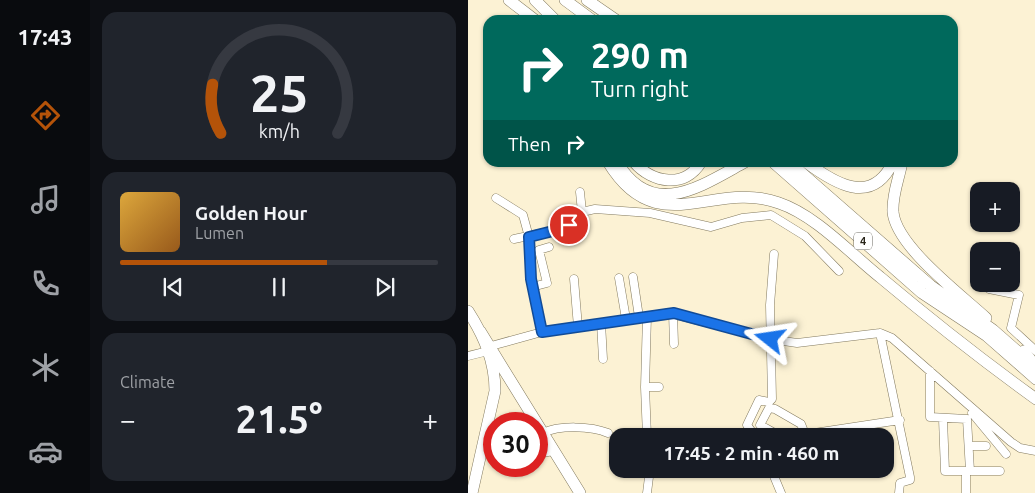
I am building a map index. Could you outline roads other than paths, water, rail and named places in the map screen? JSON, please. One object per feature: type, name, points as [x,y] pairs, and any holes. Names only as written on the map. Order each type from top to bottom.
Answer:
[{"type":"highway","points":[[509,0],[529,15]]},
{"type":"highway","points":[[520,0],[532,15]]},
{"type":"highway","points":[[534,0],[549,15]]},
{"type":"highway","points":[[544,0],[558,15]]},
{"type":"highway","points":[[564,0],[580,15]]},
{"type":"highway","points":[[564,0],[585,15]]},
{"type":"highway","points":[[586,0],[607,15]]},
{"type":"highway","points":[[611,167],[622,184],[632,193],[642,199],[657,203],[680,205],[751,197],[774,201],[791,208],[818,227],[916,307],[1036,399]]},
{"type":"highway","points":[[621,167],[638,187],[654,193],[672,195],[694,189],[736,167]]},
{"type":"highway","points":[[630,167],[642,180],[662,188],[684,185],[720,167]]},
{"type":"highway","points":[[639,167],[647,175],[664,181],[683,178],[692,173],[697,167]]},
{"type":"highway","name":"4","points":[[780,167],[922,293],[982,332],[1036,379]]},
{"type":"highway","name":"4","points":[[795,167],[931,286],[993,330],[1036,367]]},
{"type":"highway","points":[[814,167],[841,185],[858,188],[878,181],[889,167]]},
{"type":"highway","points":[[901,167],[893,200],[894,214],[903,237],[940,276],[1022,349],[1036,367]]},
{"type":"highway","points":[[468,311],[531,412]]},
{"type":"highway","points":[[472,493],[495,391],[490,348]]},
{"type":"highway","points":[[495,379],[503,374],[509,374]]},
{"type":"highway","points":[[548,442],[580,493]]},
{"type":"street","points":[[580,192],[582,212]]},
{"type":"street","points":[[496,198],[520,212],[529,237],[532,287],[542,332]]},
{"type":"street","points":[[514,239],[566,227],[582,212],[595,209],[650,213],[711,227],[742,218],[771,215],[805,236],[839,271]]},
{"type":"street","points":[[532,287],[546,284],[539,250],[549,247]]},
{"type":"street","points":[[750,428],[747,424],[759,400],[769,402],[772,399],[770,339],[771,273],[774,254]]},
{"type":"street","points":[[633,277],[643,317],[647,428]]},
{"type":"street","points":[[619,278],[626,319]]},
{"type":"street","points":[[574,279],[578,327]]},
{"type":"street","points":[[1004,292],[1019,295],[1011,328],[1036,351]]},
{"type":"street","points":[[674,313],[674,344]]},
{"type":"street","points":[[468,356],[542,332],[674,313],[770,339],[806,342],[880,333],[892,338],[1011,442],[1020,448],[1036,451]]},
{"type":"street","points":[[601,324],[603,359]]},
{"type":"street","points":[[880,333],[900,420],[910,478],[900,483],[899,493]]},
{"type":"street","points":[[930,372],[930,417],[967,419],[970,446],[966,493]]},
{"type":"street","points":[[645,387],[658,387]]},
{"type":"street","points":[[958,396],[1006,454]]},
{"type":"street","points":[[765,428],[760,425],[769,408],[775,409],[801,424],[801,428]]},
{"type":"street","points":[[943,419],[944,470],[1000,471]]},
{"type":"street","points":[[850,428],[900,420]]},
{"type":"street","points":[[548,431],[558,427],[567,430],[593,428],[608,433]]},
{"type":"street","points":[[970,446],[986,446]]},
{"type":"street","points":[[548,452],[553,451]]},
{"type":"street","points":[[647,493],[649,478]]},
{"type":"street","points":[[775,478],[781,493]]}]
